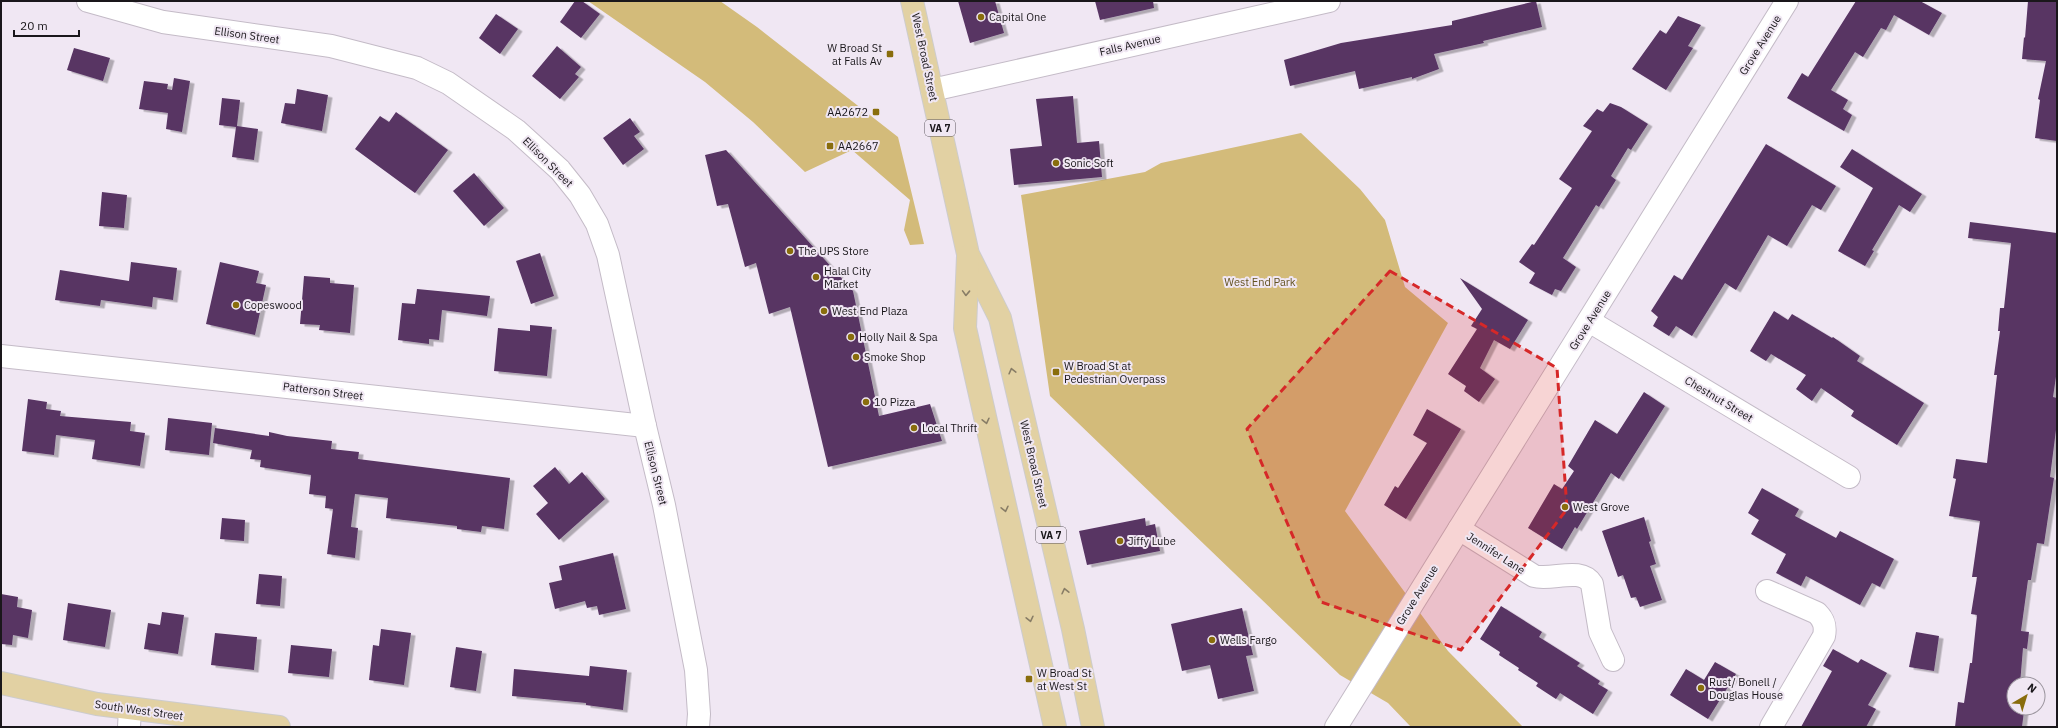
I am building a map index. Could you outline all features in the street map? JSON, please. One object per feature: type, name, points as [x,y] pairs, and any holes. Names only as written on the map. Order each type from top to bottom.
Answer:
[{"type":"main road","name":"West Broad Street","points":[[912,1],[968,254],[1000,318],[1074,630],[1093,727]]},
{"type":"main road","name":"West Broad Street","points":[[968,254],[965,328],[1055,727]]},
{"type":"main road","name":"South West Street","points":[[1,683],[96,704],[129,718],[279,727]]},
{"type":"street","name":"Ellison Street","points":[[88,1],[163,22],[331,46],[417,68],[448,83],[516,130],[560,170],[580,195],[597,224],[608,255],[645,426],[664,505],[696,670],[699,714],[698,727]]},
{"type":"street","name":"Falls Avenue","points":[[932,90],[1329,1]]},
{"type":"street","name":"Grove Avenue","points":[[1336,727],[1787,1]]},
{"type":"street","name":"Chestnut Street","points":[[1589,321],[1848,477]]},
{"type":"street","name":"Patterson Street","points":[[1,356],[645,426]]},
{"type":"street","name":"Jennifer Lane","points":[[1459,529],[1534,576],[1544,579],[1581,575],[1589,578],[1592,584],[1600,632],[1613,660]]},
{"type":"street","points":[[1768,591],[1817,613],[1823,619],[1825,628],[1824,636],[1771,727]]},
{"type":"highlighted area","points":[[1390,271],[1557,368],[1567,509],[1461,650],[1321,602],[1247,429]]},
{"type":"green space","points":[[588,1],[720,1],[757,27],[898,137],[924,244],[910,245],[904,230],[910,200],[852,150],[805,172],[753,122],[705,82]]},
{"type":"green space","name":"West End Park","points":[[1301,133],[1360,189],[1385,220],[1405,287],[1448,323],[1345,511],[1448,651],[1523,727],[1411,727],[1388,703],[1340,675],[1050,396],[1021,195],[1145,172],[1161,163]]},
{"type":"building","points":[[575,1],[582,1],[600,14],[581,38],[560,22]]},
{"type":"building","name":"Capital One","points":[[958,1],[995,1],[1004,33],[970,43]]},
{"type":"building","points":[[1095,1],[1153,1],[1154,8],[1100,20]]},
{"type":"building","points":[[1536,1],[1542,27],[1483,41],[1484,43],[1434,54],[1439,69],[1412,79],[1412,77],[1359,89],[1355,71],[1290,86],[1284,60],[1341,43],[1452,25],[1452,21]]},
{"type":"building","points":[[1856,1],[1920,1],[1942,13],[1929,35],[1894,15],[1886,30],[1881,28],[1863,57],[1855,52],[1831,90],[1848,100],[1843,109],[1852,115],[1844,131],[1787,98],[1802,73],[1808,77]]},
{"type":"building","points":[[2028,1],[2057,1],[2057,141],[2035,138],[2040,100],[2038,99],[2046,61],[2022,59]]},
{"type":"building","points":[[496,14],[518,29],[500,54],[479,38]]},
{"type":"building","points":[[1678,16],[1701,25],[1688,46],[1693,48],[1666,90],[1632,69],[1660,30],[1666,34]]},
{"type":"building","points":[[557,46],[581,67],[575,74],[579,77],[560,99],[532,76]]},
{"type":"building","points":[[74,48],[110,58],[103,81],[67,70]]},
{"type":"building","points":[[174,78],[190,81],[182,132],[166,129],[168,113],[139,109],[144,81],[168,84],[167,89],[172,90]]},
{"type":"building","points":[[297,89],[328,95],[322,131],[281,123],[285,103],[295,104]]},
{"type":"building","name":"Sonic Soft","points":[[1073,96],[1077,143],[1099,141],[1102,177],[1014,185],[1010,149],[1042,146],[1036,99]]},
{"type":"building","points":[[222,98],[240,100],[237,126],[258,129],[254,160],[232,157],[236,127],[219,125]]},
{"type":"building","points":[[1610,103],[1621,107],[1648,124],[1631,150],[1628,148],[1611,176],[1616,180],[1599,207],[1596,205],[1563,258],[1576,267],[1561,291],[1555,289],[1552,295],[1529,283],[1535,273],[1519,262],[1532,244],[1534,245],[1572,188],[1559,179],[1592,131],[1583,126],[1597,109],[1603,112]]},
{"type":"building","points":[[396,112],[448,150],[415,193],[355,149],[380,116],[389,122]]},
{"type":"building","points":[[630,118],[640,132],[634,136],[644,149],[623,165],[603,138]]},
{"type":"building","points":[[1766,144],[1836,186],[1821,210],[1812,205],[1787,246],[1768,235],[1736,290],[1725,283],[1692,336],[1676,326],[1669,336],[1653,326],[1658,317],[1651,311],[1674,275],[1682,280]]},
{"type":"building","points":[[1852,149],[1922,194],[1910,212],[1899,205],[1872,250],[1874,251],[1865,266],[1838,251],[1873,188],[1840,167]]},
{"type":"building","name":"West End Plaza","points":[[726,150],[853,291],[879,416],[930,404],[942,441],[828,467],[790,307],[769,314],[756,263],[745,267],[728,204],[717,206],[705,155]]},
{"type":"building","points":[[474,173],[504,208],[484,226],[453,191]]},
{"type":"building","points":[[102,192],[127,195],[124,228],[99,226]]},
{"type":"building","points":[[1970,222],[2057,233],[2057,370],[2053,397],[2057,398],[2057,422],[2050,477],[2054,478],[2044,544],[2037,543],[2031,580],[2028,580],[2021,631],[2029,632],[2027,649],[2023,648],[2021,676],[2006,676],[2006,716],[2023,716],[2022,727],[1955,727],[1958,702],[1964,703],[1970,663],[1972,663],[1977,615],[1971,614],[1977,577],[1972,577],[1980,521],[1949,516],[1956,479],[1953,478],[1956,459],[1987,463],[1997,375],[1994,375],[2000,331],[1998,331],[2000,308],[2004,308],[2011,243],[1968,238]]},
{"type":"building","points":[[540,253],[554,296],[531,304],[516,261]]},
{"type":"building","points":[[131,262],[177,268],[173,300],[153,297],[152,307],[101,300],[100,306],[55,300],[60,270],[129,281]]},
{"type":"building","name":"Copeswood","points":[[220,262],[259,271],[256,283],[266,285],[255,335],[206,324]]},
{"type":"building","points":[[304,276],[330,278],[330,283],[354,285],[350,333],[319,330],[320,325],[300,324]]},
{"type":"building","points":[[1460,278],[1528,320],[1510,349],[1494,340],[1480,368],[1495,379],[1479,402],[1464,391],[1466,386],[1448,374],[1477,329],[1471,326],[1482,309]]},
{"type":"building","points":[[417,289],[490,296],[487,316],[442,310],[439,340],[429,339],[429,344],[398,340],[402,303],[415,304]]},
{"type":"building","points":[[1774,311],[1788,320],[1792,314],[1832,338],[1833,337],[1860,356],[1857,361],[1924,403],[1897,445],[1851,416],[1854,411],[1821,388],[1812,401],[1796,389],[1806,375],[1771,354],[1766,361],[1750,351]]},
{"type":"building","points":[[530,325],[552,327],[547,376],[494,371],[498,328],[530,331]]},
{"type":"building","points":[[1644,392],[1665,406],[1619,479],[1611,473],[1577,529],[1575,527],[1562,549],[1528,528],[1554,484],[1562,489],[1574,471],[1568,466],[1595,420],[1617,434]]},
{"type":"building","points":[[28,399],[47,402],[46,409],[61,411],[60,416],[131,422],[130,431],[145,433],[140,466],[92,459],[95,440],[56,435],[54,455],[22,451]]},
{"type":"building","points":[[1427,409],[1461,429],[1406,519],[1384,505],[1395,486],[1398,488],[1427,443],[1413,435]]},
{"type":"building","points":[[168,418],[212,423],[209,455],[165,450]]},
{"type":"building","points":[[215,428],[269,436],[269,432],[287,436],[332,441],[331,449],[359,452],[358,459],[510,478],[504,529],[482,526],[481,532],[457,529],[457,526],[386,518],[388,498],[355,494],[351,527],[358,528],[355,558],[327,554],[333,509],[325,508],[326,496],[309,494],[311,475],[260,467],[261,460],[250,459],[252,450],[213,443]]},
{"type":"building","points":[[555,467],[569,484],[582,472],[605,499],[559,540],[536,514],[548,503],[533,486]]},
{"type":"building","points":[[1762,488],[1799,509],[1795,516],[1836,538],[1840,531],[1894,559],[1880,587],[1872,583],[1860,605],[1806,576],[1801,586],[1776,573],[1786,554],[1751,534],[1759,520],[1748,513]]},
{"type":"building","points":[[1644,517],[1651,541],[1649,542],[1656,564],[1650,566],[1662,600],[1640,607],[1636,597],[1631,598],[1623,575],[1618,577],[1602,531]]},
{"type":"building","points":[[222,518],[245,520],[244,541],[220,539]]},
{"type":"building","name":"Jiffy Lube","points":[[1145,518],[1146,526],[1155,524],[1160,551],[1087,565],[1079,531]]},
{"type":"building","points":[[613,553],[626,609],[599,615],[597,606],[587,608],[585,601],[555,609],[549,583],[562,580],[559,566]]},
{"type":"building","points":[[259,574],[282,576],[280,606],[256,604]]},
{"type":"building","points":[[1,594],[18,597],[17,607],[32,610],[28,638],[13,635],[12,645],[1,644]]},
{"type":"building","points":[[68,603],[111,610],[105,647],[63,640]]},
{"type":"building","points":[[1501,606],[1542,632],[1539,637],[1580,663],[1577,666],[1600,681],[1598,684],[1608,690],[1593,714],[1560,693],[1556,699],[1536,686],[1538,683],[1499,655],[1500,652],[1480,639]]},
{"type":"building","name":"Wells Fargo","points":[[1242,608],[1253,655],[1246,656],[1254,691],[1218,699],[1210,665],[1182,671],[1171,624]]},
{"type":"building","points":[[162,612],[184,615],[178,654],[144,649],[148,623],[160,625]]},
{"type":"building","points":[[381,629],[411,633],[404,685],[369,680],[373,645],[379,646]]},
{"type":"building","points":[[1916,632],[1939,636],[1934,671],[1909,667]]},
{"type":"building","points":[[215,633],[257,637],[254,670],[211,665]]},
{"type":"building","points":[[291,645],[332,649],[329,677],[288,673]]},
{"type":"building","points":[[456,647],[482,651],[476,691],[450,687]]},
{"type":"building","points":[[1833,649],[1858,663],[1861,659],[1887,673],[1868,705],[1876,709],[1866,727],[1801,727],[1832,671],[1823,666]]},
{"type":"building","name":"Rust/ Bonell / Douglas House","points":[[1715,662],[1736,674],[1708,719],[1670,695],[1686,669],[1704,680]]},
{"type":"building","points":[[590,666],[627,670],[623,710],[586,705],[586,703],[512,696],[514,669],[589,676]]},
{"type":"place","name":"Capital One","points":[[981,17]]},
{"type":"place","name":"W Broad St at Falls Av","points":[[890,54]]},
{"type":"place","name":"AA2672","points":[[876,112]]},
{"type":"place","name":"AA2667","points":[[830,146]]},
{"type":"place","name":"Sonic Soft","points":[[1056,163]]},
{"type":"place","name":"The UPS Store","points":[[790,251]]},
{"type":"place","name":"Halal City Market","points":[[816,277]]},
{"type":"place","name":"Copeswood","points":[[236,305]]},
{"type":"place","name":"West End Plaza","points":[[824,311]]},
{"type":"place","name":"Holly Nail & Spa","points":[[851,337]]},
{"type":"place","name":"Smoke Shop","points":[[856,357]]},
{"type":"place","name":"W Broad St at Pedestrian Overpass","points":[[1056,372]]},
{"type":"place","name":"10 Pizza","points":[[866,402]]},
{"type":"place","name":"Local Thrift","points":[[914,428]]},
{"type":"place","name":"West Grove","points":[[1565,507]]},
{"type":"place","name":"Jiffy Lube","points":[[1120,541]]},
{"type":"place","name":"Wells Fargo","points":[[1212,640]]},
{"type":"place","name":"W Broad St at West St","points":[[1029,679]]},
{"type":"place","name":"Rust/ Bonell / Douglas House","points":[[1701,688]]}]
